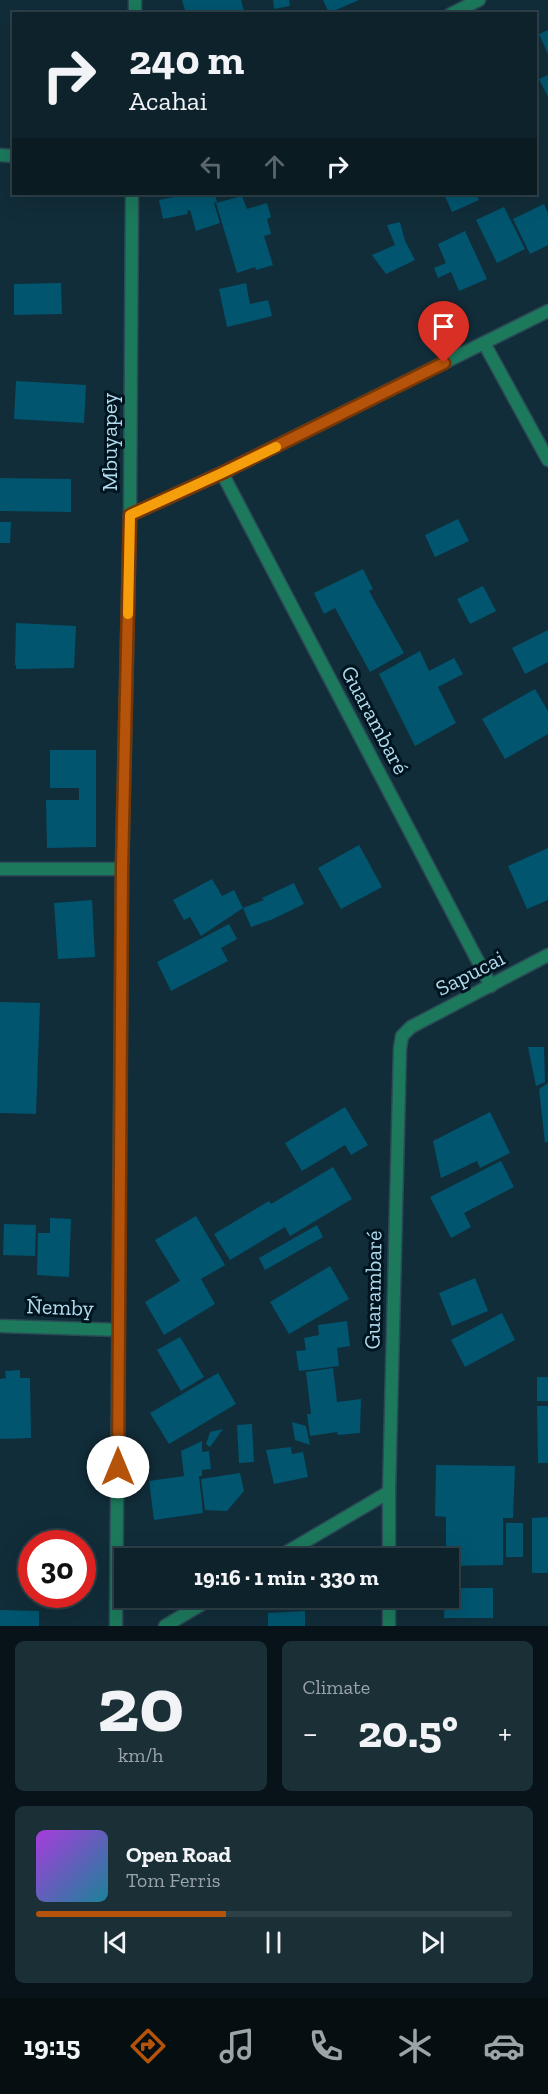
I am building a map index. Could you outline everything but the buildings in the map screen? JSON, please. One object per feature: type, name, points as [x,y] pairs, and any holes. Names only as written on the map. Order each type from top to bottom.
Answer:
[{"type":"street","points":[[455,12],[479,0]]},
{"type":"street","name":"Mbuyapey","points":[[116,1626],[122,869],[130,515],[132,195]]},
{"type":"street","points":[[130,515],[222,473],[548,311]]},
{"type":"street","points":[[484,343],[548,460]]},
{"type":"street","name":"Guarambaré","points":[[222,473],[491,986]]},
{"type":"street","points":[[0,868],[122,869]]},
{"type":"street","name":"Sapucai","points":[[411,1027],[548,956]]},
{"type":"street","name":"Guarambaré","points":[[389,1548],[399,1048],[402,1036],[411,1027]]},
{"type":"street","name":"Ñemby","points":[[0,1326],[119,1330]]},
{"type":"street","points":[[294,1548],[389,1492]]},
{"type":"street","points":[[165,1626],[195,1608]]},
{"type":"street","points":[[389,1608],[389,1626]]},
{"type":"slow traffic","points":[[128,614],[130,515],[276,447]]},
{"type":"route","points":[[118,1467],[122,869],[130,515],[222,473],[444,363]]}]
